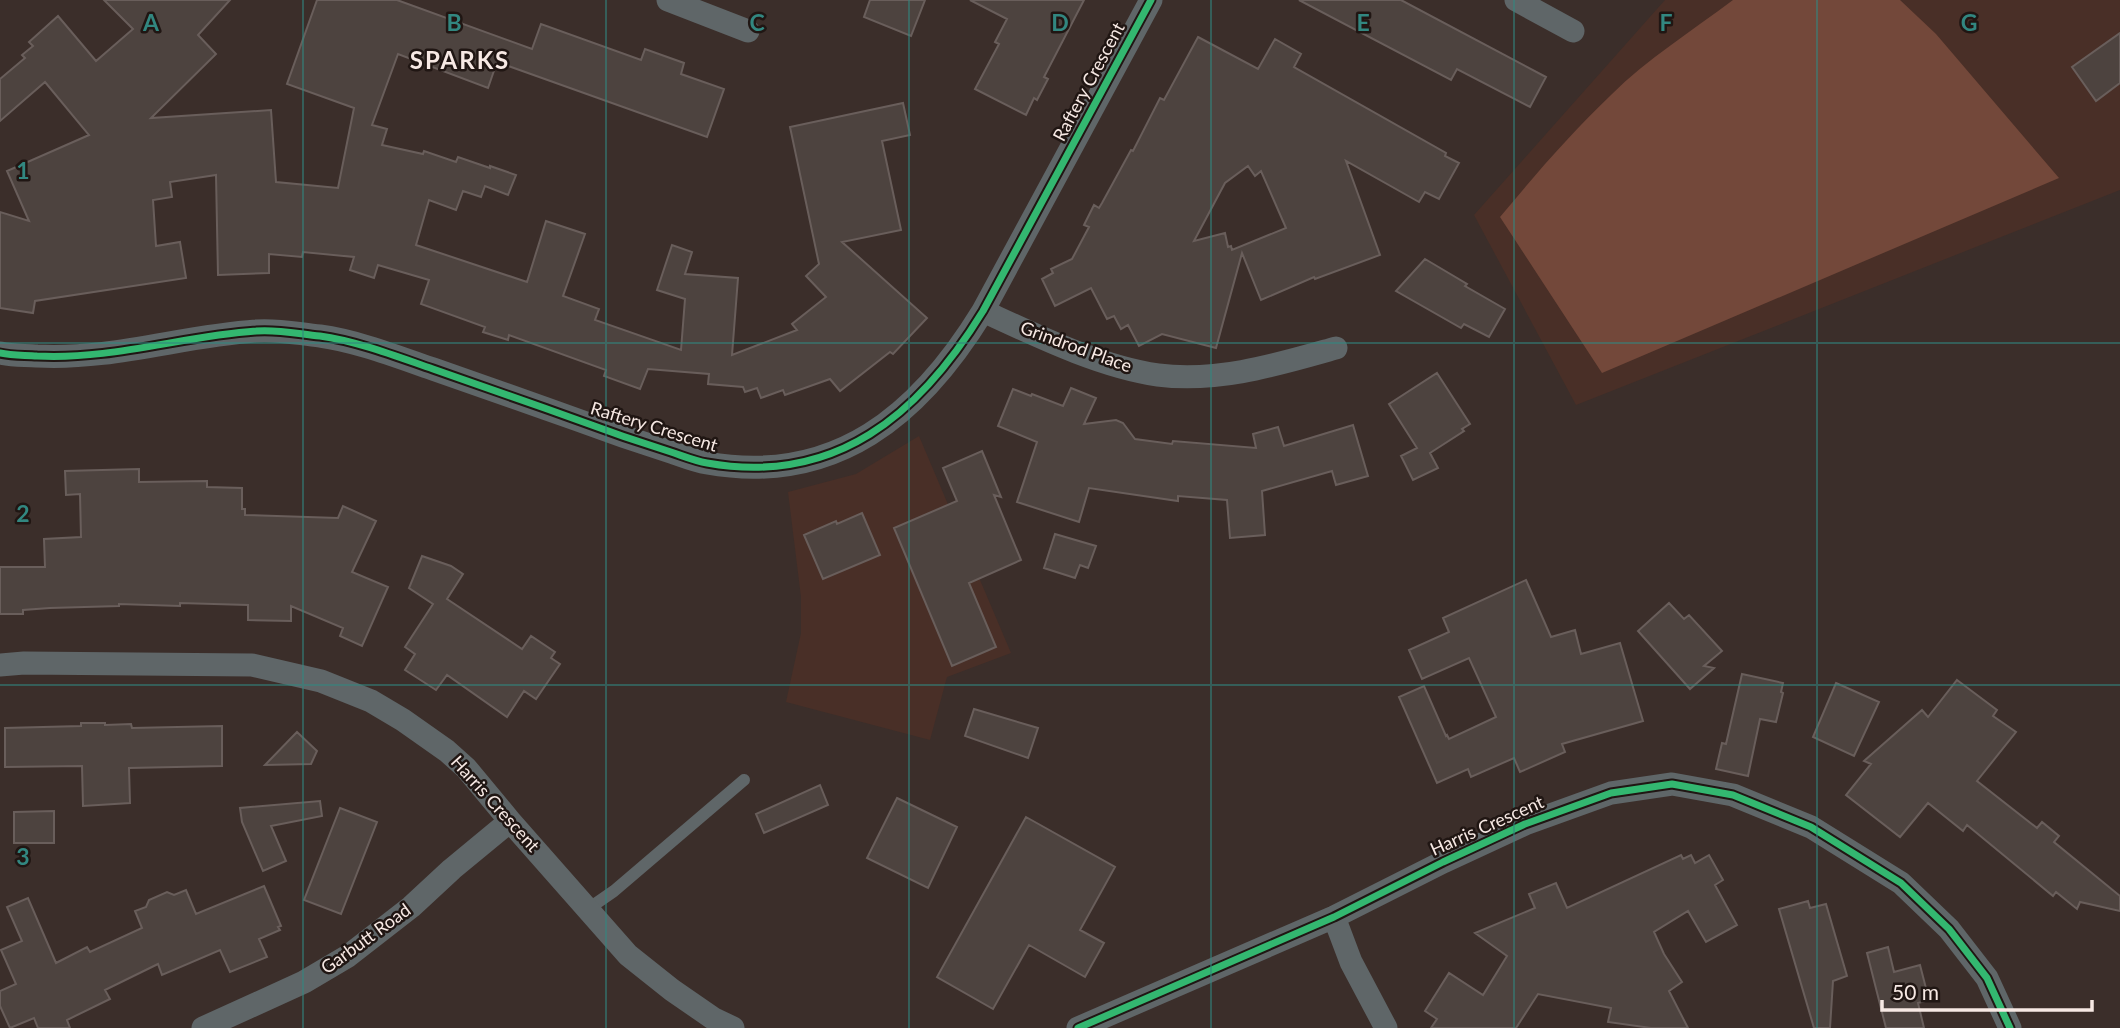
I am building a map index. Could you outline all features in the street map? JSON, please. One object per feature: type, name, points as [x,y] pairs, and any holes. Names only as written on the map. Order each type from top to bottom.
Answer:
[{"type":"street","points":[[668,0],[748,31]]},
{"type":"street","name":"Raftery Crescent","points":[[0,353],[51,357],[97,355],[258,331],[333,338],[412,362],[626,438],[706,463],[740,467],[782,466],[827,456],[856,444],[881,428],[928,386],[962,344],[983,311],[1151,0]]},
{"type":"street","points":[[1516,0],[1573,31]]},
{"type":"street","name":"Grindrod Place","points":[[983,311],[1056,344],[1157,375],[1193,376],[1237,372],[1280,364],[1336,348]]},
{"type":"street","name":"Harris Crescent","points":[[0,665],[252,665],[321,681],[382,707],[447,751],[479,782],[628,955],[672,990],[714,1019],[733,1028]]},
{"type":"street","name":"Harris Crescent","points":[[1078,1028],[1334,917],[1525,824],[1611,793],[1672,784],[1733,795],[1811,827],[1901,883],[1949,929],[1987,978],[2010,1028]]},
{"type":"street","name":"Garbutt Road","points":[[203,1028],[304,982],[348,956],[411,907],[510,821]]},
{"type":"street","points":[[1334,917],[1351,962],[1386,1028]]},
{"type":"lane","points":[[588,909],[614,891],[744,780]]},
{"type":"shaded area","points":[[1665,0],[2120,0],[2120,190],[1576,405],[1474,215]]},
{"type":"shaded area","points":[[1733,0],[1900,0],[1936,34],[2059,178],[1602,373],[1500,217],[1596,109],[1655,57]]},
{"type":"shaded area","points":[[919,436],[1011,653],[947,677],[930,740],[786,702],[801,633],[801,597],[788,492],[856,474]]},
{"type":"building","points":[[104,0],[230,0],[198,35],[216,54],[151,118],[271,110],[276,182],[338,188],[354,108],[287,84],[317,0],[397,0],[532,49],[541,24],[641,60],[645,49],[684,63],[681,74],[724,89],[707,137],[497,62],[488,88],[398,54],[372,125],[387,129],[382,145],[423,154],[424,151],[456,162],[458,157],[516,175],[508,195],[485,186],[481,197],[463,191],[456,210],[429,200],[416,245],[527,282],[546,221],[585,234],[563,296],[599,309],[595,320],[681,350],[685,299],[657,290],[672,245],[692,252],[685,274],[738,278],[732,355],[797,330],[792,324],[826,297],[806,276],[819,264],[790,127],[903,103],[910,135],[882,141],[901,230],[842,242],[927,318],[893,354],[890,352],[840,391],[830,379],[785,395],[783,390],[761,398],[757,388],[745,392],[743,387],[708,384],[709,374],[648,369],[640,389],[604,376],[606,370],[509,335],[508,340],[483,332],[485,327],[421,304],[429,280],[378,265],[374,278],[350,270],[354,257],[303,252],[302,257],[269,254],[269,273],[218,275],[216,175],[170,182],[172,197],[153,200],[156,246],[180,242],[186,278],[35,301],[33,313],[0,308],[0,212],[29,221],[7,171],[89,135],[45,82],[0,121],[0,79],[25,58],[22,55],[33,46],[29,42],[58,16],[96,61],[133,29]]},
{"type":"building","points":[[870,0],[925,0],[911,36],[864,17]]},
{"type":"building","points":[[970,0],[1084,0],[1044,77],[1048,79],[1026,115],[975,89],[999,44],[995,42],[1007,19]]},
{"type":"building","points":[[1299,0],[1401,0],[1546,77],[1530,107],[1457,69],[1451,80]]},
{"type":"building","points":[[2120,33],[2120,83],[2096,101],[2072,67]]},
{"type":"building","points":[[1198,37],[1258,69],[1275,39],[1301,54],[1294,67],[1446,153],[1445,156],[1459,163],[1439,199],[1425,192],[1419,202],[1346,161],[1380,255],[1315,279],[1314,277],[1261,300],[1242,253],[1216,348],[1162,334],[1139,346],[1128,325],[1121,329],[1114,316],[1107,319],[1091,288],[1055,306],[1042,279],[1053,273],[1051,269],[1072,259],[1089,227],[1084,225],[1094,205],[1099,208],[1160,98],[1164,100]],"holes":[[[1248,166],[1255,176],[1261,171],[1286,228],[1232,250],[1231,246],[1228,247],[1225,233],[1194,241],[1225,183]]]},
{"type":"building","points":[[1425,259],[1505,309],[1489,337],[1464,324],[1461,328],[1396,291]]},
{"type":"building","points":[[1437,373],[1470,424],[1462,429],[1464,431],[1430,453],[1438,468],[1413,480],[1401,456],[1417,448],[1389,404]]},
{"type":"building","points":[[1071,388],[1096,398],[1084,424],[1116,420],[1123,423],[1135,439],[1172,444],[1173,441],[1256,448],[1253,434],[1278,427],[1284,446],[1353,425],[1368,476],[1336,485],[1332,471],[1262,491],[1265,535],[1230,538],[1227,500],[1178,496],[1178,501],[1089,488],[1079,522],[1017,502],[1037,442],[998,426],[1013,389],[1063,406]]},
{"type":"building","points":[[982,451],[1001,497],[994,495],[1021,560],[969,583],[996,647],[952,666],[894,528],[957,501],[943,468]]},
{"type":"building","points":[[139,469],[139,482],[207,481],[207,487],[242,488],[242,509],[245,509],[245,515],[338,518],[343,506],[376,521],[352,572],[388,587],[362,646],[340,636],[343,628],[291,606],[291,621],[248,620],[248,605],[180,603],[180,606],[119,604],[0,614],[0,567],[45,567],[44,539],[81,537],[80,494],[66,495],[65,471]]},
{"type":"building","points":[[862,513],[880,555],[823,579],[804,535]]},
{"type":"building","points":[[1055,534],[1096,546],[1088,568],[1080,565],[1075,578],[1044,568]]},
{"type":"building","points":[[422,556],[451,566],[463,574],[447,599],[522,649],[531,636],[555,652],[551,658],[560,664],[536,699],[524,691],[507,717],[447,675],[436,690],[405,670],[415,654],[405,647],[433,604],[409,588]]},
{"type":"building","points":[[1526,580],[1551,637],[1575,630],[1581,654],[1620,643],[1643,721],[1562,744],[1565,752],[1520,772],[1514,758],[1471,777],[1468,769],[1437,783],[1399,697],[1424,686],[1449,739],[1496,717],[1469,658],[1422,679],[1409,650],[1449,632],[1443,618]]},
{"type":"building","points":[[1669,603],[1684,619],[1689,615],[1722,651],[1704,666],[1714,668],[1690,689],[1638,631]]},
{"type":"building","points":[[1742,674],[1783,683],[1776,722],[1760,719],[1748,776],[1716,769],[1722,743],[1726,744]]},
{"type":"building","points":[[1957,680],[1997,710],[1993,716],[2016,732],[1977,781],[2037,828],[2042,822],[2059,836],[2054,842],[2120,896],[2120,911],[2080,902],[2077,909],[2056,892],[2053,896],[1967,825],[1963,831],[1928,803],[1900,837],[1846,795],[1871,764],[1864,761],[1922,710],[1928,717]]},
{"type":"building","points":[[1836,683],[1879,702],[1854,756],[1813,737]]},
{"type":"building","points":[[974,709],[1038,728],[1028,758],[965,736]]},
{"type":"building","points":[[81,723],[131,724],[132,728],[222,726],[222,766],[129,768],[130,803],[83,806],[82,766],[5,767],[5,728],[81,726]]},
{"type":"building","points":[[297,732],[317,751],[311,764],[265,765]]},
{"type":"building","points":[[820,785],[828,805],[764,833],[756,814]]},
{"type":"building","points":[[897,798],[957,827],[928,888],[867,858]]},
{"type":"building","points":[[320,801],[322,816],[271,826],[286,861],[263,871],[242,822],[240,808]]},
{"type":"building","points":[[340,808],[377,822],[341,914],[304,900]]},
{"type":"building","points":[[54,811],[54,843],[14,843],[14,812]]},
{"type":"building","points":[[1026,817],[1115,867],[1080,930],[1104,943],[1085,977],[1029,945],[993,1009],[937,977]]},
{"type":"building","points":[[1681,855],[1683,859],[1691,855],[1695,863],[1709,855],[1723,880],[1715,885],[1737,925],[1706,942],[1688,911],[1654,932],[1682,982],[1669,991],[1688,1028],[1651,1028],[1608,1022],[1611,1008],[1538,994],[1516,1028],[1431,1028],[1437,1019],[1425,1011],[1449,973],[1483,995],[1507,956],[1475,933],[1535,908],[1529,894],[1556,883],[1567,908]]},
{"type":"building","points":[[264,886],[281,926],[278,927],[280,930],[259,939],[267,957],[230,972],[220,950],[162,975],[158,964],[105,990],[110,999],[67,1020],[70,1028],[38,1028],[34,1018],[10,1028],[0,1006],[0,991],[16,984],[1,950],[22,941],[7,907],[28,898],[56,963],[87,947],[90,952],[142,928],[135,911],[146,907],[149,900],[167,892],[174,895],[186,890],[196,914]]},
{"type":"building","points":[[1808,901],[1810,908],[1826,904],[1847,976],[1833,981],[1830,1028],[1814,1028],[1779,909]]},
{"type":"building","points":[[1888,947],[1894,972],[1920,965],[1929,1000],[1918,1003],[1924,1028],[1886,1028],[1867,953]]},
{"type":"cycle path","points":[[0,353],[65,356],[120,351],[228,334],[288,332],[334,338],[377,350],[702,462],[753,467],[796,463],[834,452],[870,434],[902,410],[958,348],[983,311],[1151,0]]},
{"type":"cycle path","points":[[1078,1028],[1334,917],[1525,824],[1611,793],[1672,784],[1733,795],[1811,827],[1901,883],[1949,929],[1987,978],[2010,1028]]},
{"type":"district","name":"SPARKS","points":[[460,61]]}]
